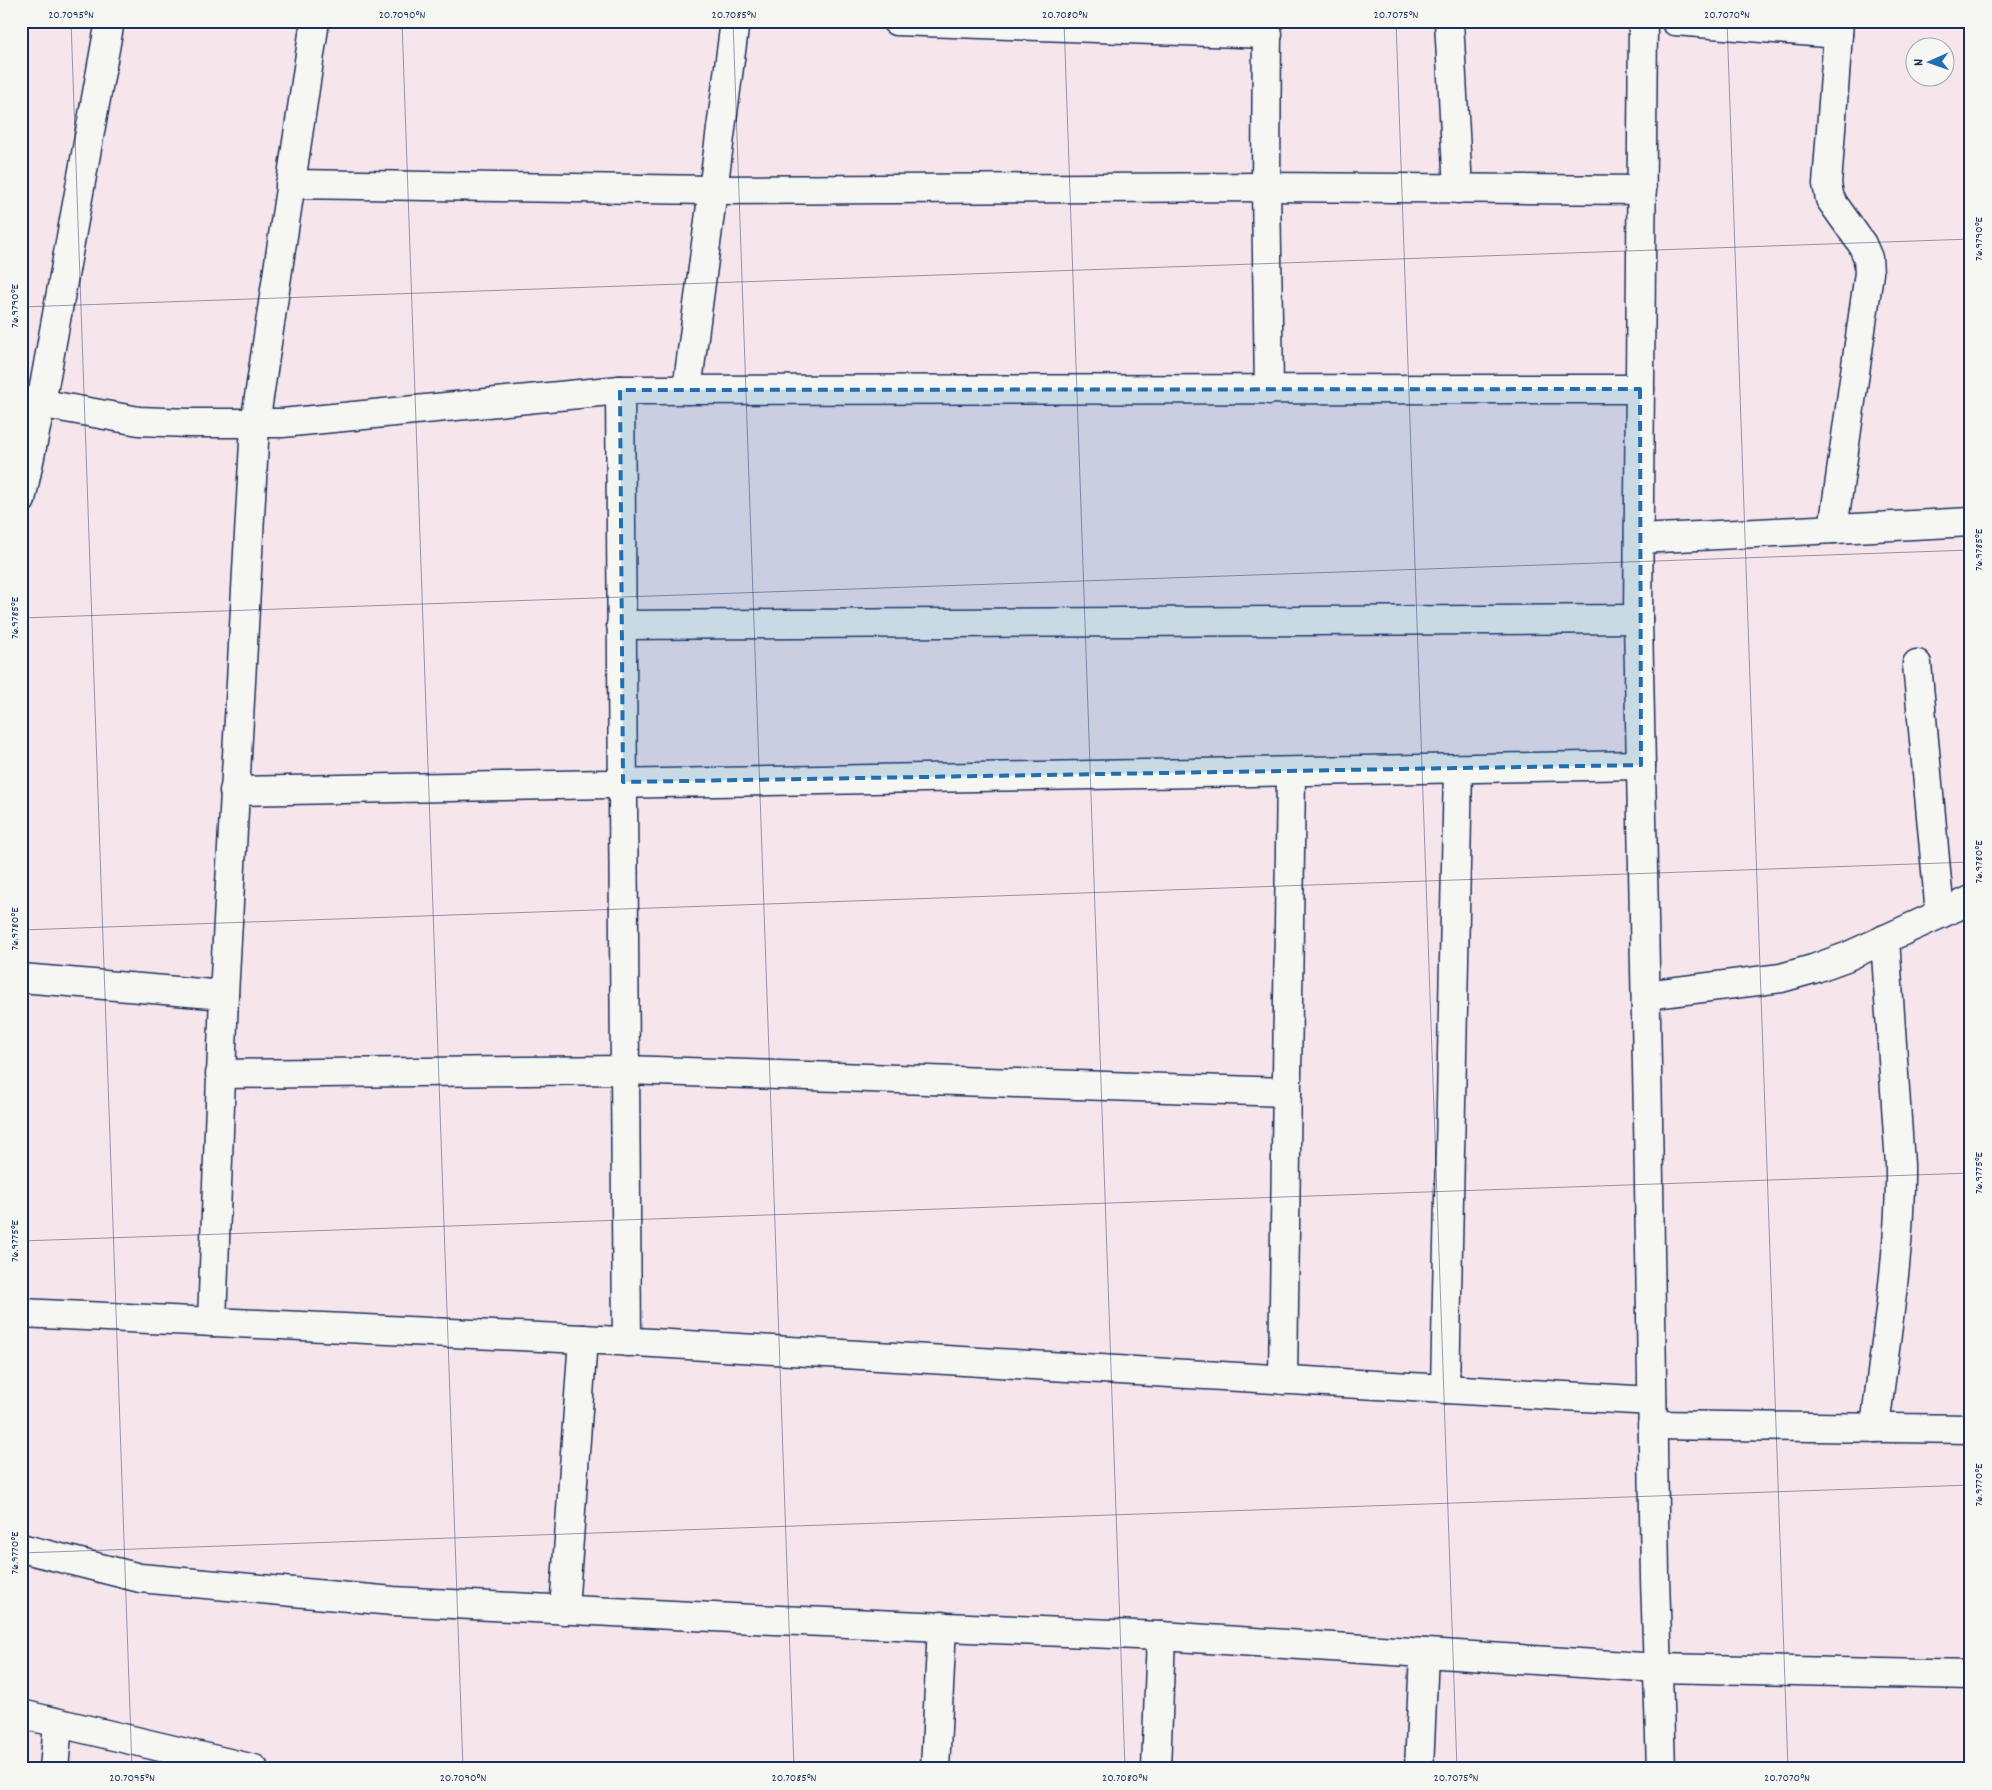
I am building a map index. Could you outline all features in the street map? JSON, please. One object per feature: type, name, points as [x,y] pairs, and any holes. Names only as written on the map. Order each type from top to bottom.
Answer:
[{"type":"street","points":[[21,500],[31,401],[110,21]]},
{"type":"street","points":[[212,1322],[220,1074],[255,424],[315,21]]},
{"type":"street","points":[[687,390],[735,21]]},
{"type":"street","points":[[896,21],[1267,28],[1266,187],[1269,390]]},
{"type":"street","points":[[1449,21],[1458,189]]},
{"type":"street","points":[[1643,21],[1638,619],[1652,1413],[1661,1769]]},
{"type":"street","points":[[1675,21],[1839,28],[1827,184],[1830,199],[1862,244],[1868,258],[1869,273],[1833,529]]},
{"type":"street","points":[[290,184],[713,190],[1266,187],[1642,190]]},
{"type":"street","points":[[31,401],[139,421],[189,424],[255,424],[282,423],[620,390],[1640,389]]},
{"type":"street","points":[[620,390],[627,1342]]},
{"type":"street","points":[[1639,539],[1971,522]]},
{"type":"street","points":[[621,625],[1638,619]]},
{"type":"street","points":[[1917,664],[1940,914]]},
{"type":"street","points":[[234,791],[623,782],[1291,773],[1641,765]]},
{"type":"street","points":[[1445,1389],[1458,769]]},
{"type":"street","points":[[1283,1380],[1291,773]]},
{"type":"street","points":[[1646,995],[1781,978],[1813,969],[1971,900]]},
{"type":"street","points":[[1875,1428],[1898,1233],[1900,1197],[1885,939]]},
{"type":"street","points":[[21,978],[224,995]]},
{"type":"street","points":[[220,1074],[625,1070],[1286,1092]]},
{"type":"street","points":[[21,1313],[583,1339],[1445,1389],[1652,1413],[1875,1428],[1971,1429]]},
{"type":"street","points":[[564,1610],[583,1339]]},
{"type":"street","points":[[21,1548],[140,1578],[393,1601],[1161,1636],[1658,1668],[1971,1675]]},
{"type":"street","points":[[935,1769],[942,1626]]},
{"type":"street","points":[[1156,1769],[1161,1636]]},
{"type":"street","points":[[1419,1769],[1424,1653]]},
{"type":"street","points":[[21,1714],[254,1769]]},
{"type":"street","points":[[54,1769],[58,1723]]},
{"type":"highlighted area","points":[[1640,389],[1641,765],[623,782],[620,390]]}]
